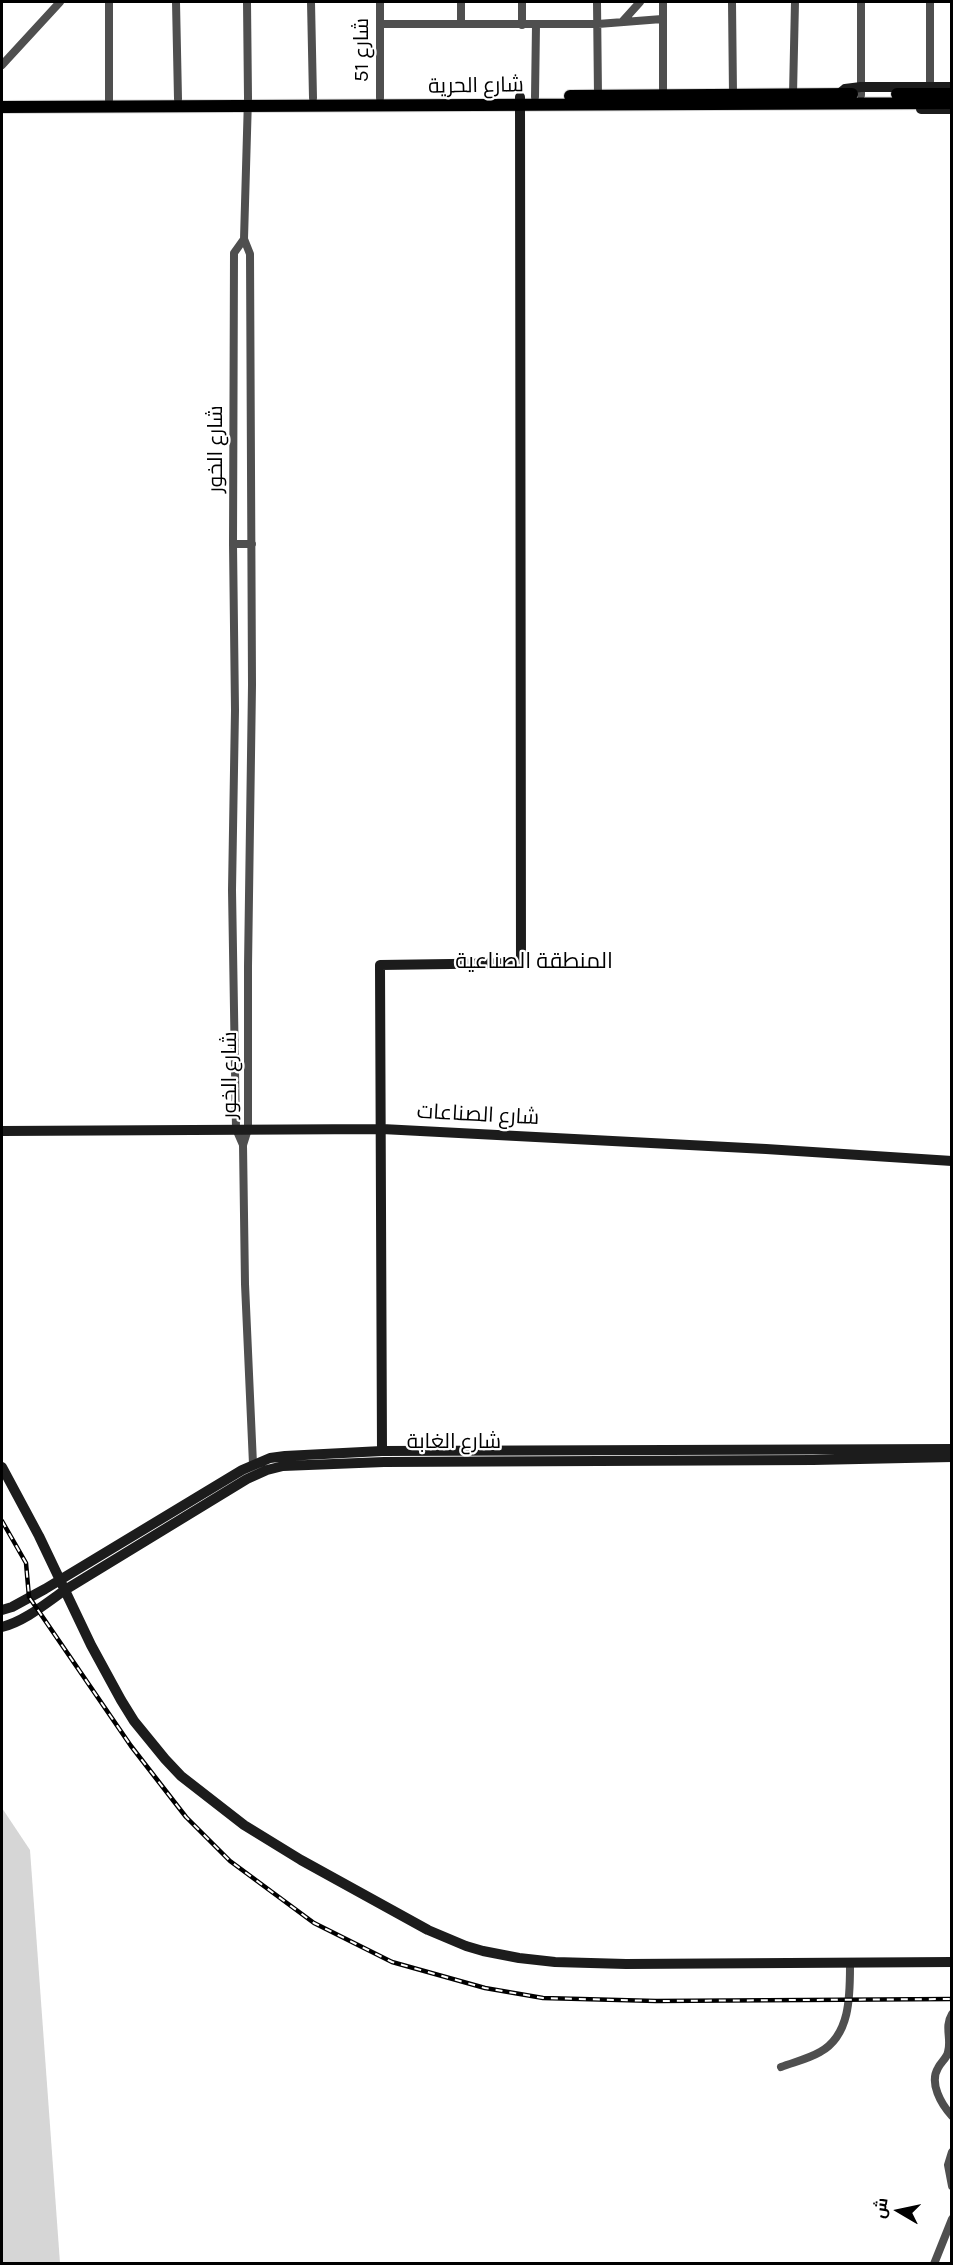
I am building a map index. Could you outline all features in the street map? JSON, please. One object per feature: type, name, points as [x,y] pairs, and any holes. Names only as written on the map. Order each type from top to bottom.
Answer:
[{"type":"main road","name":"شارع الحرية","points":[[2,100],[178,99],[248,102],[313,98],[380,98],[520,101],[535,97],[733,94],[793,94],[843,98]]},
{"type":"main road","name":"شارع الحرية","points":[[2,107],[248,102],[843,98],[866,95],[951,94]]},
{"type":"main road","name":"شارع الحرية","points":[[866,95],[951,103]]},
{"type":"street","points":[[2,64],[60,2]]},
{"type":"street","points":[[109,2],[109,100]]},
{"type":"street","points":[[176,2],[178,99]]},
{"type":"street","name":"شارع الخور","points":[[247,2],[248,102],[244,238],[250,254],[252,685],[248,1129],[243,1145],[245,1284],[254,1464]]},
{"type":"street","points":[[311,2],[313,98]]},
{"type":"street","name":"شارع 51","points":[[380,2],[380,98]]},
{"type":"street","points":[[461,2],[461,24]]},
{"type":"street","points":[[522,2],[522,25]]},
{"type":"street","points":[[597,2],[598,96]]},
{"type":"street","points":[[622,22],[640,2]]},
{"type":"street","points":[[663,2],[663,95]]},
{"type":"street","points":[[732,2],[733,94]]},
{"type":"street","points":[[793,94],[795,2]]},
{"type":"street","points":[[861,2],[866,95],[930,86],[951,87]]},
{"type":"street","points":[[930,2],[930,86]]},
{"type":"street","points":[[380,24],[598,24],[662,19]]},
{"type":"street","points":[[535,97],[536,25]]},
{"type":"street","points":[[843,98],[861,108],[951,109]]},
{"type":"street","points":[[382,1451],[380,965],[521,963],[520,101]]},
{"type":"street","name":"شارع الخور","points":[[236,1129],[232,890],[234,253],[244,238]]},
{"type":"street","points":[[233,544],[252,544]]},
{"type":"street","points":[[232,890],[249,890]]},
{"type":"street","points":[[236,1129],[243,1145]]},
{"type":"street","name":"شارع الصناعات","points":[[2,1131],[382,1129],[951,1161]]},
{"type":"street","name":"شارع الغابة","points":[[2,1627],[28,1615],[62,1585],[254,1464],[285,1456],[382,1451],[951,1449]]},
{"type":"street","name":"شارع الغابة","points":[[2,1610],[62,1585],[242,1482],[267,1470],[283,1466],[384,1462],[951,1457]]},
{"type":"street","points":[[2,1467],[91,1645],[134,1721],[154,1747],[181,1776],[219,1807],[267,1839],[428,1930],[483,1951],[555,1962],[626,1964],[951,1962]]},
{"type":"street","points":[[781,2067],[820,2052],[837,2037],[844,2023],[848,2004],[850,1963]]},
{"type":"street","points":[[951,2014],[947,2024],[948,2053],[936,2071],[935,2080],[941,2102],[951,2116]]},
{"type":"street","points":[[951,2152],[948,2165],[951,2185]]},
{"type":"street","points":[[934,2264],[951,2219]]},
{"type":"shaded area","points":[[2,1808],[30,1850],[60,2263],[2,2263]]},
{"type":"railway","points":[[2,1521],[26,1563],[29,1597],[131,1746],[186,1817],[230,1861],[314,1923],[392,1962],[485,1988],[543,1998],[656,2001],[952,1999]]},
{"type":"district","name":"المنطقة الصناعية","points":[[534,962]]}]
